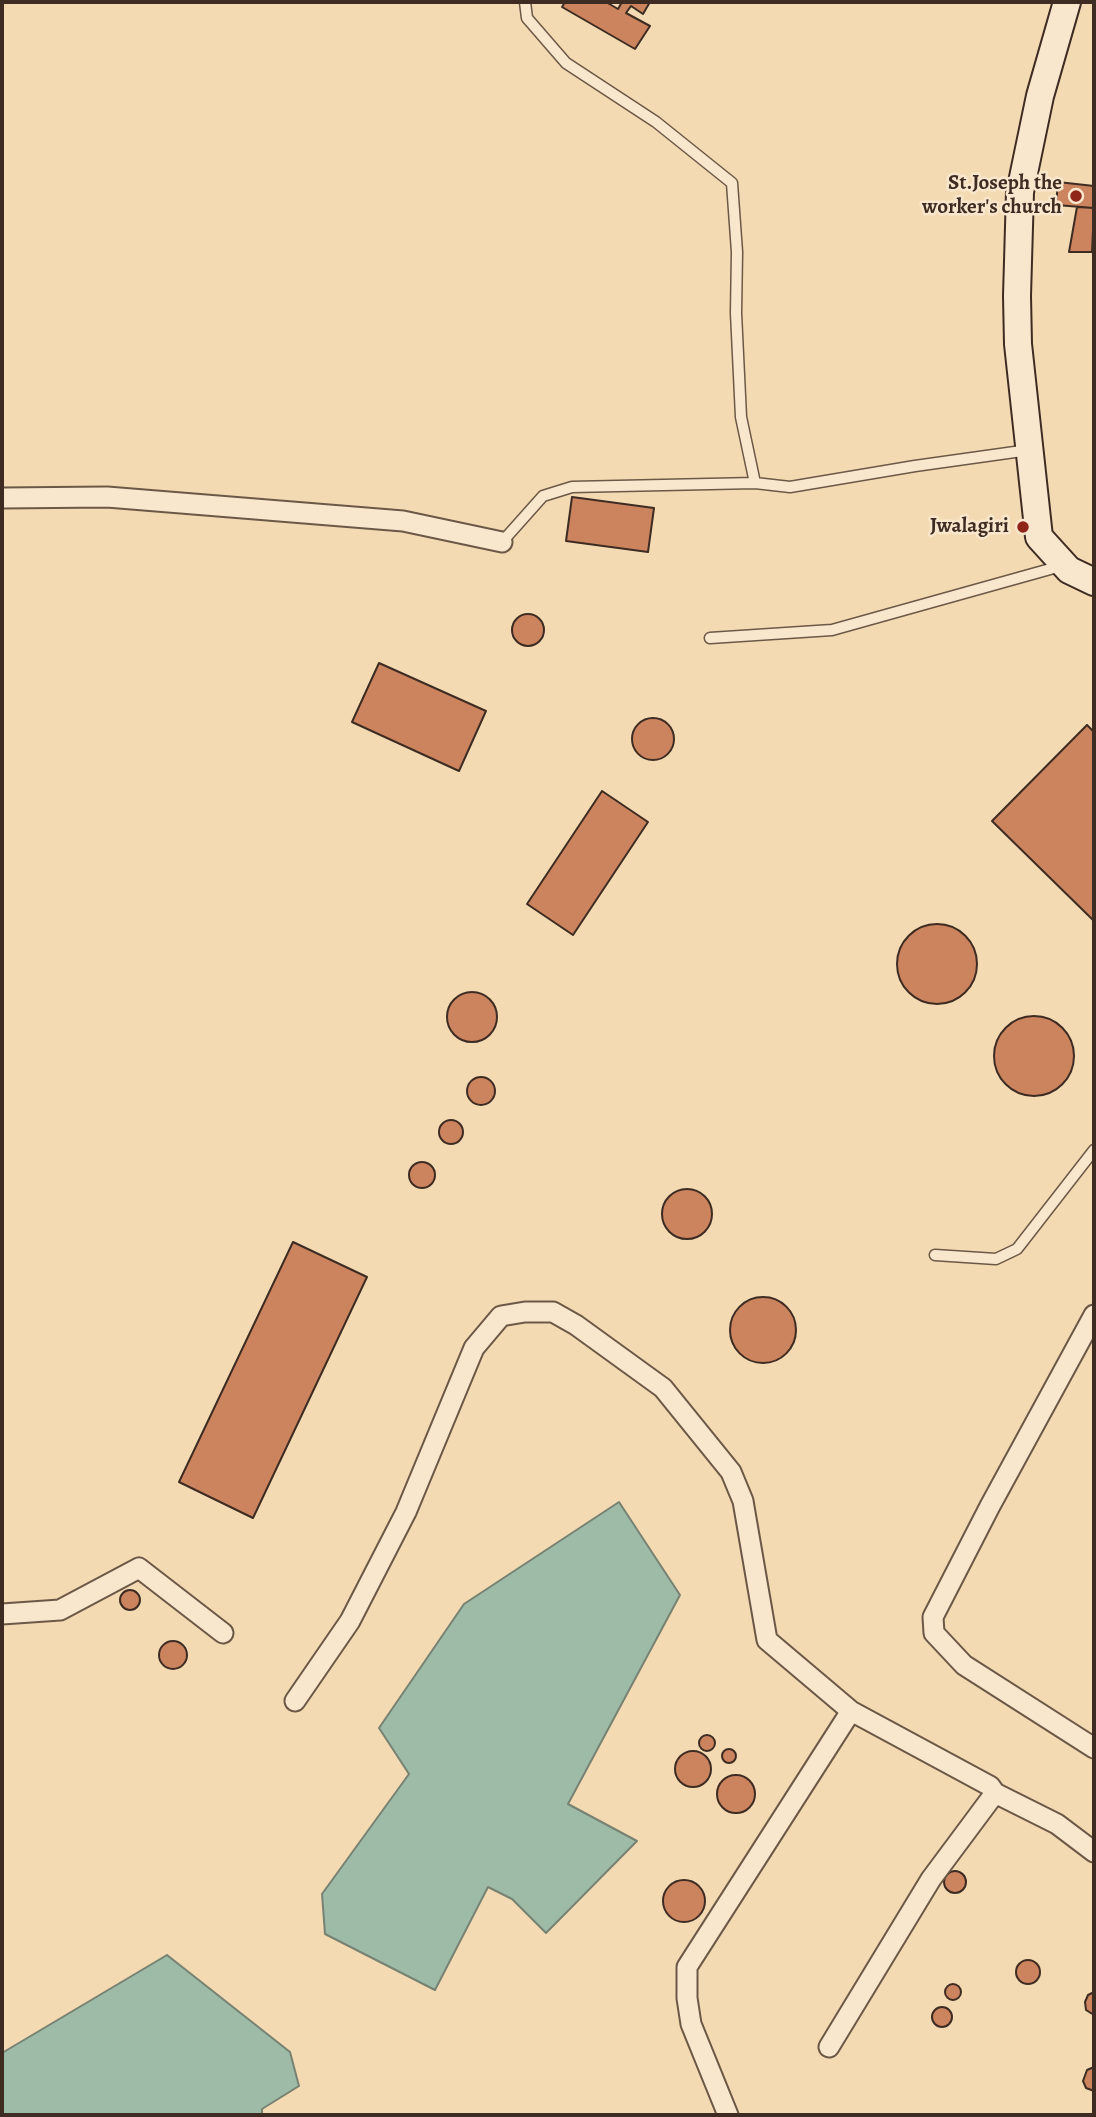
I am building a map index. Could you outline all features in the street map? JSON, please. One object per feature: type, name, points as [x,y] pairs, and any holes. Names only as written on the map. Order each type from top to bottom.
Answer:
[{"type":"main road","points":[[1067,2],[1040,96],[1020,192],[1018,344],[1039,537],[1069,570],[1094,582]]},
{"type":"street","points":[[2,498],[107,497],[389,519],[502,542]]},
{"type":"street","points":[[295,1701],[350,1621],[406,1512],[474,1348],[501,1316],[525,1312],[553,1312],[576,1325],[663,1388],[731,1472],[743,1501],[767,1640],[851,1712],[990,1786],[995,1793],[1057,1824],[1094,1852]]},
{"type":"street","points":[[1094,1315],[989,1506],[933,1617],[934,1633],[964,1665],[1094,1748]]},
{"type":"street","points":[[2,1615],[60,1610],[139,1568],[223,1633]]},
{"type":"street","points":[[728,2115],[691,2024],[687,1998],[687,1967],[851,1712]]},
{"type":"street","points":[[829,2047],[931,1879],[995,1793]]},
{"type":"lane","points":[[525,2],[527,18],[566,63],[656,122],[732,183],[737,252],[736,313],[741,417],[755,483]]},
{"type":"lane","points":[[502,542],[543,496],[572,487],[755,483],[790,487],[1030,450]]},
{"type":"lane","points":[[710,638],[832,630],[1065,565]]},
{"type":"lane","points":[[935,1255],[996,1259],[1017,1249],[1094,1150]]},
{"type":"shaded area","points":[[619,1502],[680,1595],[568,1804],[637,1841],[546,1933],[512,1899],[488,1887],[435,1990],[325,1934],[322,1894],[409,1774],[379,1728],[464,1604]]},
{"type":"shaded area","points":[[167,1955],[290,2052],[299,2086],[262,2109],[262,2115],[2,2115],[2,2053]]},
{"type":"building","points":[[565,2],[606,2],[618,9],[622,2],[650,2],[643,14],[631,6],[626,13],[650,26],[635,49],[562,7]]},
{"type":"building","name":"St.Joseph the worker's church","points":[[1058,182],[1094,186],[1094,208],[1056,205]]},
{"type":"building","points":[[1077,207],[1094,208],[1092,252],[1069,252]]},
{"type":"building","points":[[572,497],[654,508],[648,552],[566,541]]},
{"type":"building","points":[[528,614],[540,618],[544,630],[540,642],[528,646],[516,642],[512,630],[516,618]]},
{"type":"building","points":[[379,663],[486,711],[459,771],[352,722]]},
{"type":"building","points":[[653,718],[668,724],[674,739],[668,754],[653,760],[638,754],[632,739],[638,724]]},
{"type":"building","points":[[1087,725],[1094,732],[1094,921],[992,821]]},
{"type":"building","points":[[602,791],[648,822],[573,935],[527,904]]},
{"type":"building","points":[[937,924],[952,927],[965,936],[974,949],[977,964],[974,979],[965,992],[952,1001],[937,1004],[922,1001],[909,992],[900,979],[897,964],[900,949],[909,936],[922,927]]},
{"type":"building","points":[[472,992],[490,999],[497,1017],[490,1035],[472,1042],[454,1035],[447,1017],[454,999]]},
{"type":"building","points":[[1034,1016],[1049,1019],[1062,1028],[1071,1041],[1074,1056],[1071,1071],[1062,1084],[1049,1093],[1034,1096],[1019,1093],[1006,1084],[997,1071],[994,1056],[997,1041],[1006,1028],[1019,1019]]},
{"type":"building","points":[[481,1077],[491,1081],[495,1091],[491,1101],[481,1105],[471,1101],[467,1091],[471,1081]]},
{"type":"building","points":[[451,1120],[459,1124],[463,1132],[459,1140],[451,1144],[443,1140],[439,1132],[443,1124]]},
{"type":"building","points":[[422,1162],[431,1166],[435,1175],[431,1184],[422,1188],[413,1184],[409,1175],[413,1166]]},
{"type":"building","points":[[687,1189],[705,1196],[712,1214],[705,1232],[687,1239],[669,1232],[662,1214],[669,1196]]},
{"type":"building","points":[[293,1242],[367,1277],[253,1518],[179,1482]]},
{"type":"building","points":[[756,1297],[770,1297],[782,1302],[791,1311],[796,1330],[794,1343],[787,1354],[770,1363],[756,1363],[744,1358],[735,1349],[730,1337],[730,1323],[735,1311],[744,1302]]},
{"type":"building","points":[[130,1590],[137,1593],[140,1600],[137,1607],[130,1610],[123,1607],[120,1600],[123,1593]]},
{"type":"building","points":[[173,1641],[183,1645],[187,1655],[183,1665],[173,1669],[163,1665],[159,1655],[163,1645]]},
{"type":"building","points":[[704,1735],[710,1735],[715,1743],[713,1749],[704,1751],[699,1746],[699,1740]]},
{"type":"building","points":[[726,1749],[732,1749],[736,1756],[732,1763],[726,1763],[722,1759],[722,1753]]},
{"type":"building","points":[[693,1751],[706,1756],[711,1769],[706,1782],[693,1787],[680,1782],[675,1769],[680,1756]]},
{"type":"building","points":[[736,1775],[749,1781],[755,1794],[749,1807],[736,1813],[723,1807],[717,1794],[723,1781]]},
{"type":"building","points":[[955,1871],[963,1874],[966,1882],[963,1890],[955,1893],[947,1890],[944,1882],[947,1874]]},
{"type":"building","points":[[684,1880],[699,1886],[705,1901],[699,1916],[684,1922],[669,1916],[663,1901],[669,1886]]},
{"type":"building","points":[[1028,1960],[1037,1963],[1040,1972],[1037,1981],[1028,1984],[1019,1981],[1016,1972],[1019,1963]]},
{"type":"building","points":[[953,1984],[959,1986],[959,1998],[953,2000],[947,1998],[945,1992],[947,1986]]},
{"type":"building","points":[[1094,1992],[1094,2015],[1086,2010],[1085,2002],[1088,1995]]},
{"type":"building","points":[[942,2007],[949,2010],[952,2017],[949,2024],[942,2027],[935,2024],[932,2017],[935,2010]]},
{"type":"building","points":[[1094,2067],[1094,2091],[1086,2088],[1083,2081],[1087,2070]]},
{"type":"place","name":"St.Joseph the worker's church","points":[[1076,196]]},
{"type":"place","name":"Jwalagiri","points":[[1023,527]]}]
